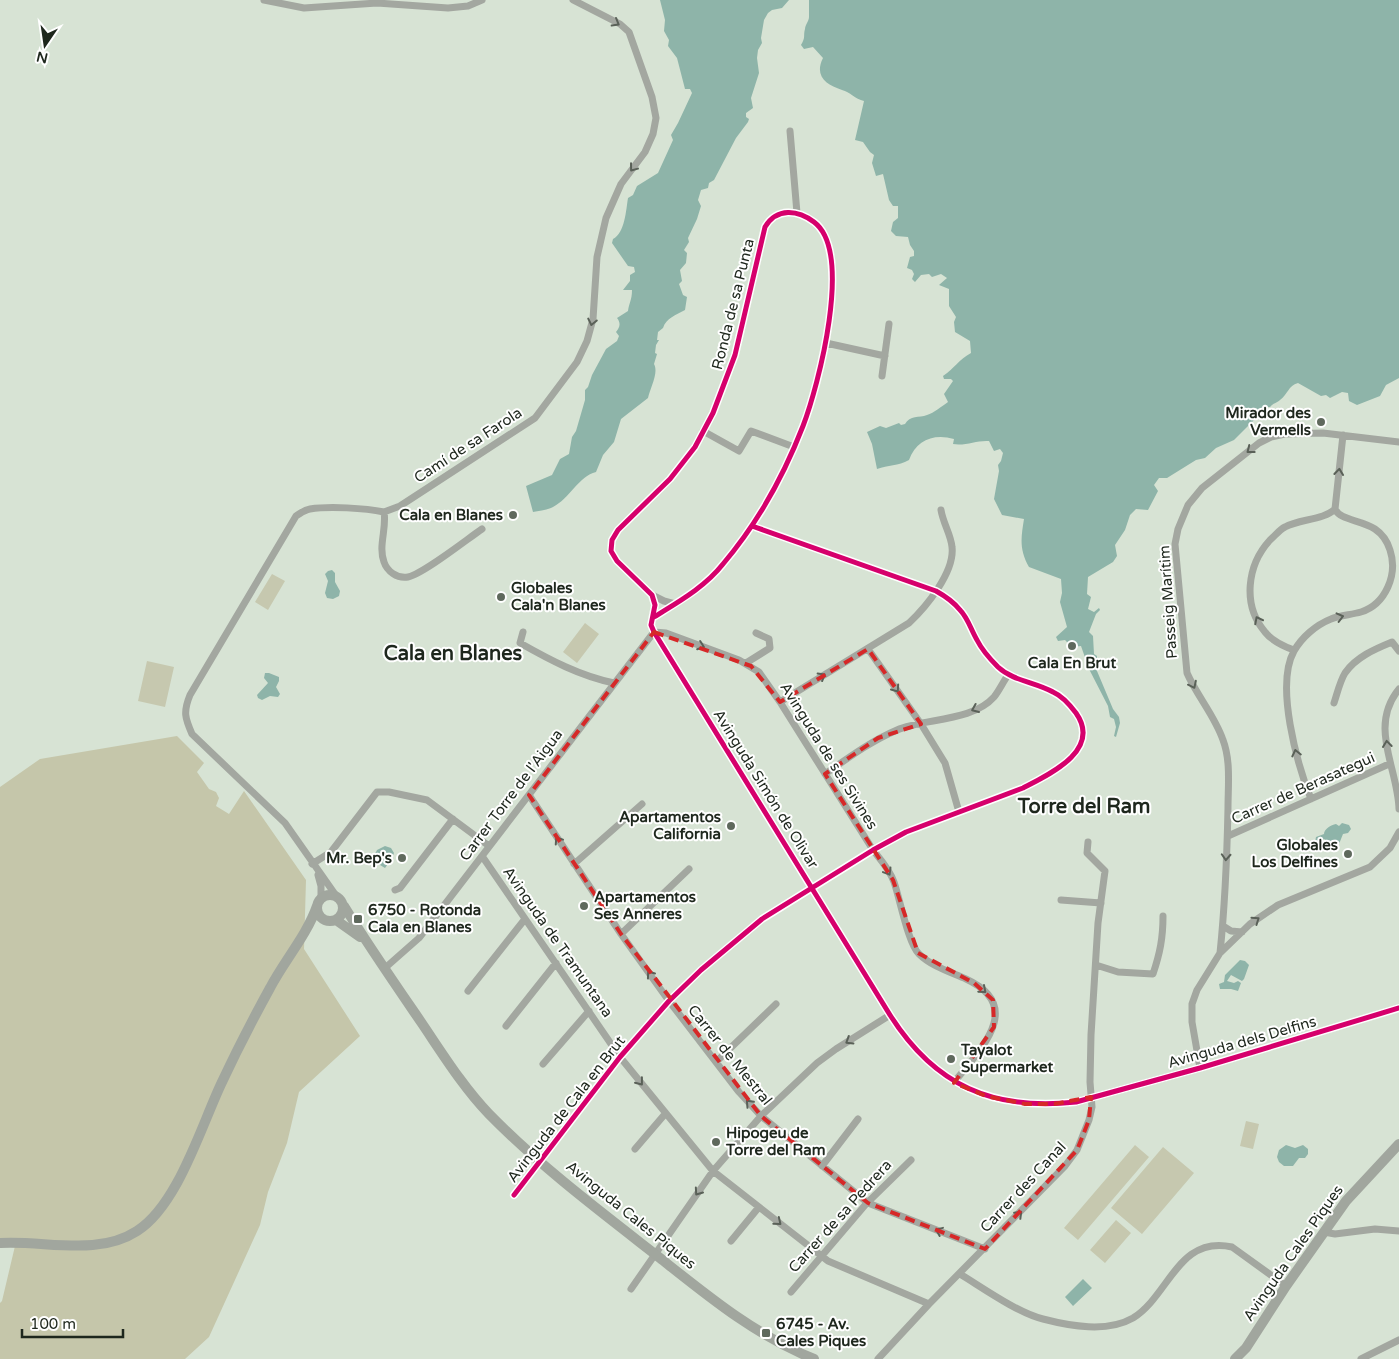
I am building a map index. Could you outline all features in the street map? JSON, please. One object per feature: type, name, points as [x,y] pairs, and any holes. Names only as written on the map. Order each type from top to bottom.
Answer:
[{"type":"street","points":[[264,0],[304,8],[377,3],[448,8],[468,6],[482,0]]},
{"type":"street","name":"Camí de sa Farola","points":[[384,512],[400,506],[536,418],[576,362],[587,341],[594,319],[597,257],[606,218],[621,184],[645,152],[653,134],[656,118],[652,97],[629,32],[620,24],[573,0]]},
{"type":"street","points":[[654,617],[701,586],[722,566],[752,526],[776,485],[794,448],[810,403],[826,343],[833,288],[830,250],[824,234],[817,224],[797,213],[790,131]]},
{"type":"street","name":"Ronda de sa Punta","points":[[675,604],[652,595],[617,561],[611,552],[612,540],[618,530],[670,479],[703,432],[713,413],[735,355],[765,226],[770,218],[787,212],[797,213]]},
{"type":"street","points":[[882,376],[889,324]]},
{"type":"street","points":[[826,343],[885,356]]},
{"type":"street","points":[[703,432],[739,451],[751,431],[794,448]]},
{"type":"street","name":"Passeig Marítim","points":[[1220,953],[1228,836],[1228,758],[1223,739],[1204,704],[1193,689],[1187,673],[1176,566],[1175,544],[1178,529],[1188,505],[1202,488],[1259,443],[1271,437],[1304,433],[1399,442]]},
{"type":"street","points":[[1336,511],[1343,436]]},
{"type":"street","points":[[303,934],[320,923],[333,920],[342,915],[344,906],[285,823],[192,734],[186,721],[185,708],[190,695],[296,516],[303,511],[320,508],[384,512],[383,560],[388,570],[403,577],[418,573],[482,529]]},
{"type":"street","points":[[780,702],[909,623],[926,606],[950,565],[952,554],[952,545],[941,510]]},
{"type":"street","points":[[1311,799],[1294,748],[1286,693],[1286,676],[1294,650],[1320,624],[1333,618],[1361,612],[1372,606],[1385,593],[1391,579],[1391,551],[1383,535],[1367,524],[1342,517],[1336,511]]},
{"type":"street","points":[[1294,650],[1276,642],[1265,633],[1259,624],[1250,601],[1251,575],[1261,550],[1283,528],[1298,521],[1328,515],[1336,511]]},
{"type":"street","name":"Avinguda de Cala en Brut","points":[[514,1195],[620,1057],[669,1001],[701,970],[762,919],[873,850],[906,832],[1023,788],[1041,779],[1073,757],[1081,744],[1081,722],[1074,710],[1055,693],[1008,674],[986,654],[961,611],[949,599],[936,591],[752,526]]},
{"type":"street","points":[[652,595],[656,604],[651,625],[654,632]]},
{"type":"street","points":[[523,632],[520,643],[551,661],[584,675],[614,683]]},
{"type":"street","name":"Avinguda de ses Sivines","points":[[654,632],[666,634],[746,663],[759,672],[887,869],[893,880],[912,942],[918,953],[936,966],[980,986],[993,1000],[996,1014],[994,1027],[955,1081]]},
{"type":"street","name":"Carrer Torre de l'Aigua","points":[[385,968],[419,938],[654,632]]},
{"type":"street","name":"Avinguda Simón de Olivar","points":[[654,632],[890,1015],[909,1044],[920,1056],[943,1075],[986,1096],[1025,1104],[1076,1102],[1091,1097]]},
{"type":"street","points":[[746,663],[770,648],[769,639],[756,633]]},
{"type":"street","points":[[1334,703],[1345,674],[1357,661],[1371,651],[1392,642],[1399,651]]},
{"type":"street","points":[[868,649],[946,763],[959,812]]},
{"type":"street","points":[[825,774],[878,738],[899,728],[950,718],[980,708],[993,698],[1008,674]]},
{"type":"street","points":[[1399,689],[1387,706],[1385,718],[1389,764],[1394,777],[1399,809]]},
{"type":"street","name":"Carrer de Berasategui","points":[[1228,836],[1389,764]]},
{"type":"street","points":[[315,866],[331,852],[377,792],[389,792],[427,800],[489,846]]},
{"type":"street","name":"Carrer de Mestral","points":[[528,795],[621,934],[669,1001],[739,1092],[762,1116],[868,1203],[985,1249]]},
{"type":"street","points":[[574,864],[642,804]]},
{"type":"street","points":[[395,890],[400,888],[454,820]]},
{"type":"street","points":[[1200,1068],[1192,1022],[1192,1004],[1197,990],[1220,953],[1250,924],[1278,905],[1370,868],[1390,848],[1399,832]]},
{"type":"street","name":"Carrer des Canal","points":[[878,1359],[929,1304],[1065,1166],[1077,1150],[1092,1107],[1091,1035],[1105,871],[1087,853],[1088,842]]},
{"type":"street","name":"Avinguda de Tramuntana","points":[[482,856],[620,1057],[713,1171],[828,1261],[929,1304]]},
{"type":"street","points":[[315,866],[321,886],[319,902],[321,917],[333,920]]},
{"type":"street","points":[[621,934],[689,868]]},
{"type":"street","points":[[0,1243],[17,1242],[95,1246],[119,1240],[136,1232],[154,1217],[167,1201],[180,1176],[222,1082],[282,966],[303,934],[319,902],[331,895],[337,897]]},
{"type":"street","points":[[1061,900],[1101,903]]},
{"type":"street","name":"Avinguda Cales Piques","points":[[344,906],[366,942],[460,1078],[488,1113],[584,1199],[726,1310],[760,1332],[814,1359]]},
{"type":"street","points":[[1096,965],[1118,972],[1153,974],[1160,954],[1163,916]]},
{"type":"street","points":[[468,991],[525,919]]},
{"type":"street","name":"Avinguda Cales Piques","points":[[333,920],[366,942]]},
{"type":"street","points":[[1223,926],[1231,931],[1242,932]]},
{"type":"street","points":[[506,1026],[556,963]]},
{"type":"street","points":[[716,1062],[776,1004]]},
{"type":"street","name":"Avinguda dels Delfins","points":[[1091,1097],[1200,1068],[1399,1008]]},
{"type":"street","points":[[543,1064],[589,1011]]},
{"type":"street","points":[[631,1290],[713,1171],[762,1116],[817,1063],[890,1015]]},
{"type":"street","points":[[635,1149],[665,1114]]},
{"type":"street","points":[[822,1166],[858,1119]]},
{"type":"street","name":"Avinguda Cales Piques","points":[[1236,1359],[1246,1348],[1286,1286],[1346,1201],[1399,1144]]},
{"type":"street","name":"Carrer de sa Pedrera","points":[[791,1292],[820,1256],[868,1203],[911,1160]]},
{"type":"street","points":[[731,1241],[759,1207]]},
{"type":"street","points":[[1324,1232],[1335,1234],[1375,1229],[1399,1231]]},
{"type":"street","points":[[960,1274],[1030,1314],[1042,1319],[1082,1326],[1111,1325],[1133,1318],[1192,1253],[1212,1246],[1223,1245],[1232,1247],[1286,1286]]},
{"type":"street","points":[[1361,1359],[1399,1340]]},
{"type":"highlighted area","points":[[654,632],[751,666],[780,702],[868,649],[921,724],[878,738],[825,774],[893,880],[918,953],[974,983],[993,1000],[994,1027],[954,1083],[986,1096],[1025,1104],[1054,1104],[1091,1097],[1089,1120],[1077,1150],[985,1249],[868,1203],[761,1116],[621,934],[529,795]]},
{"type":"green space","points":[[272,574],[285,581],[268,610],[255,602]]},
{"type":"green space","points":[[585,623],[599,634],[577,663],[563,652]]},
{"type":"green space","points":[[147,661],[174,667],[165,707],[138,701]]},
{"type":"green space","points":[[177,736],[204,763],[197,772],[209,789],[216,792],[219,798],[216,806],[229,814],[244,791],[306,880],[304,949],[360,1036],[299,1092],[287,1143],[268,1192],[260,1225],[209,1337],[185,1359],[0,1359],[0,1303],[15,1246],[0,1239],[0,787],[40,759]]},
{"type":"green space","points":[[1246,1121],[1259,1124],[1253,1149],[1240,1146]]},
{"type":"green space","points":[[1135,1145],[1149,1157],[1078,1240],[1064,1228]]},
{"type":"green space","points":[[1163,1147],[1194,1173],[1142,1234],[1111,1208]]},
{"type":"green space","points":[[1116,1220],[1131,1233],[1105,1263],[1090,1250]]},
{"type":"water","points":[[660,0],[789,0],[782,8],[768,13],[764,20],[762,43],[758,50],[757,58],[759,73],[751,98],[753,108],[746,113],[746,117],[749,119],[748,122],[736,138],[714,180],[709,183],[708,188],[701,190],[698,200],[701,206],[688,238],[689,242],[684,250],[687,253],[686,263],[680,270],[682,281],[679,284],[683,295],[687,297],[685,310],[669,319],[658,332],[657,340],[659,340],[656,345],[655,353],[657,354],[654,364],[655,376],[648,398],[621,419],[614,442],[603,455],[596,472],[584,478],[564,499],[553,507],[533,512],[526,486],[552,475],[560,459],[569,454],[572,437],[576,431],[585,400],[585,390],[606,349],[617,341],[619,336],[616,332],[620,325],[617,318],[628,311],[632,290],[623,290],[630,281],[630,275],[635,272],[634,267],[628,266],[612,243],[622,227],[628,198],[633,195],[637,186],[658,173],[673,140],[671,135],[692,93],[690,89],[685,89],[677,58],[668,46],[669,40],[664,31],[665,20]]},
{"type":"water","points":[[809,0],[1399,0],[1399,378],[1386,385],[1380,396],[1357,405],[1349,401],[1348,393],[1342,392],[1330,398],[1326,395],[1321,396],[1298,383],[1295,384],[1279,401],[1258,412],[1255,419],[1234,440],[1216,448],[1205,458],[1196,460],[1167,478],[1159,478],[1154,485],[1158,491],[1148,510],[1136,509],[1130,515],[1125,530],[1115,545],[1117,556],[1113,562],[1088,577],[1087,594],[1091,597],[1088,609],[1094,612],[1099,608],[1100,610],[1096,614],[1089,632],[1093,636],[1094,654],[1097,656],[1097,671],[1113,709],[1119,717],[1120,723],[1116,737],[1114,736],[1116,727],[1114,719],[1110,717],[1108,706],[1089,669],[1081,646],[1072,646],[1065,640],[1058,641],[1056,637],[1067,627],[1060,602],[1062,593],[1061,579],[1029,567],[1022,543],[1024,519],[1002,515],[994,499],[999,471],[998,465],[1003,453],[1000,449],[994,451],[989,441],[953,444],[954,439],[947,437],[933,438],[916,447],[909,460],[877,469],[872,444],[867,432],[880,426],[886,428],[899,423],[901,425],[905,424],[912,418],[932,413],[948,402],[944,394],[953,381],[951,379],[944,379],[943,376],[971,353],[970,341],[955,332],[954,322],[956,317],[949,306],[949,289],[939,285],[947,278],[941,274],[932,277],[929,274],[921,275],[915,282],[912,279],[914,274],[912,270],[907,268],[910,257],[914,256],[914,251],[908,237],[896,236],[891,231],[893,222],[898,218],[898,206],[893,206],[889,200],[883,174],[876,176],[872,163],[874,155],[863,142],[855,140],[864,101],[836,88],[823,79],[820,70],[823,58],[813,47],[804,49],[801,45],[809,18]]},
{"type":"water","points":[[332,570],[335,573],[335,582],[340,591],[339,596],[333,599],[327,598],[325,593],[328,581],[325,574]]},
{"type":"water","points":[[265,673],[279,677],[276,687],[280,694],[278,697],[270,696],[262,700],[258,698],[257,695],[268,683],[264,678]]},
{"type":"water","points":[[1342,823],[1349,825],[1351,829],[1348,833],[1343,834],[1339,844],[1334,845],[1324,839],[1320,843],[1315,842],[1316,837],[1324,834],[1325,830],[1332,825],[1336,824],[1339,826]]},
{"type":"water","points":[[385,846],[391,848],[394,853],[385,868],[375,862],[373,858],[377,850]]},
{"type":"water","points":[[1240,960],[1245,961],[1249,965],[1244,979],[1242,981],[1231,975],[1227,981],[1234,983],[1238,981],[1241,983],[1238,991],[1220,989],[1219,984],[1224,982],[1225,975]]},
{"type":"water","points":[[1286,1145],[1295,1148],[1303,1145],[1308,1149],[1308,1154],[1305,1158],[1299,1158],[1293,1166],[1284,1166],[1277,1157],[1279,1150]]},
{"type":"water","points":[[1083,1279],[1092,1288],[1073,1306],[1065,1297]]},
{"type":"cycle path","points":[[654,617],[691,594],[708,580],[735,549],[769,498],[803,426],[824,352],[832,289],[831,261],[826,238],[814,222],[801,215],[788,212],[782,213],[775,216],[765,227],[735,355],[713,413],[695,447],[670,479],[618,530],[612,540],[611,551],[617,561],[652,595],[655,605],[651,625],[654,632],[890,1015],[908,1039],[926,1060],[947,1076],[969,1088],[993,1097],[1018,1102],[1046,1104],[1076,1102],[1200,1068],[1399,1008]]},
{"type":"cycle path","points":[[514,1195],[620,1057],[669,1001],[701,970],[762,919],[873,850],[906,832],[1023,788],[1046,776],[1069,759],[1078,749],[1082,738],[1082,726],[1076,713],[1063,698],[1010,675],[998,667],[981,647],[963,613],[943,595],[752,526]]},
{"type":"place","name":"Mirador des Vermells","points":[[1321,422]]},
{"type":"place","name":"Cala en Blanes","points":[[513,515]]},
{"type":"place","name":"Globales Cala'n Blanes","points":[[501,597]]},
{"type":"place","name":"Cala En Brut","points":[[1072,646]]},
{"type":"place","name":"Apartamentos California","points":[[731,826]]},
{"type":"place","name":"Globales Los Delfines","points":[[1348,854]]},
{"type":"place","name":"Mr. Bep's","points":[[402,858]]},
{"type":"place","name":"Apartamentos Ses Anneres","points":[[584,906]]},
{"type":"place","name":"6750 - Rotonda Cala en Blanes","points":[[358,919]]},
{"type":"place","name":"Tayalot Supermarket","points":[[951,1059]]},
{"type":"place","name":"Hipogeu de Torre del Ram","points":[[716,1142]]},
{"type":"place","name":"6745 - Av. Cales Piques","points":[[766,1333]]},
{"type":"district","name":"Cala en Blanes","points":[[453,653]]},
{"type":"district","name":"Torre del Ram","points":[[1084,806]]}]
